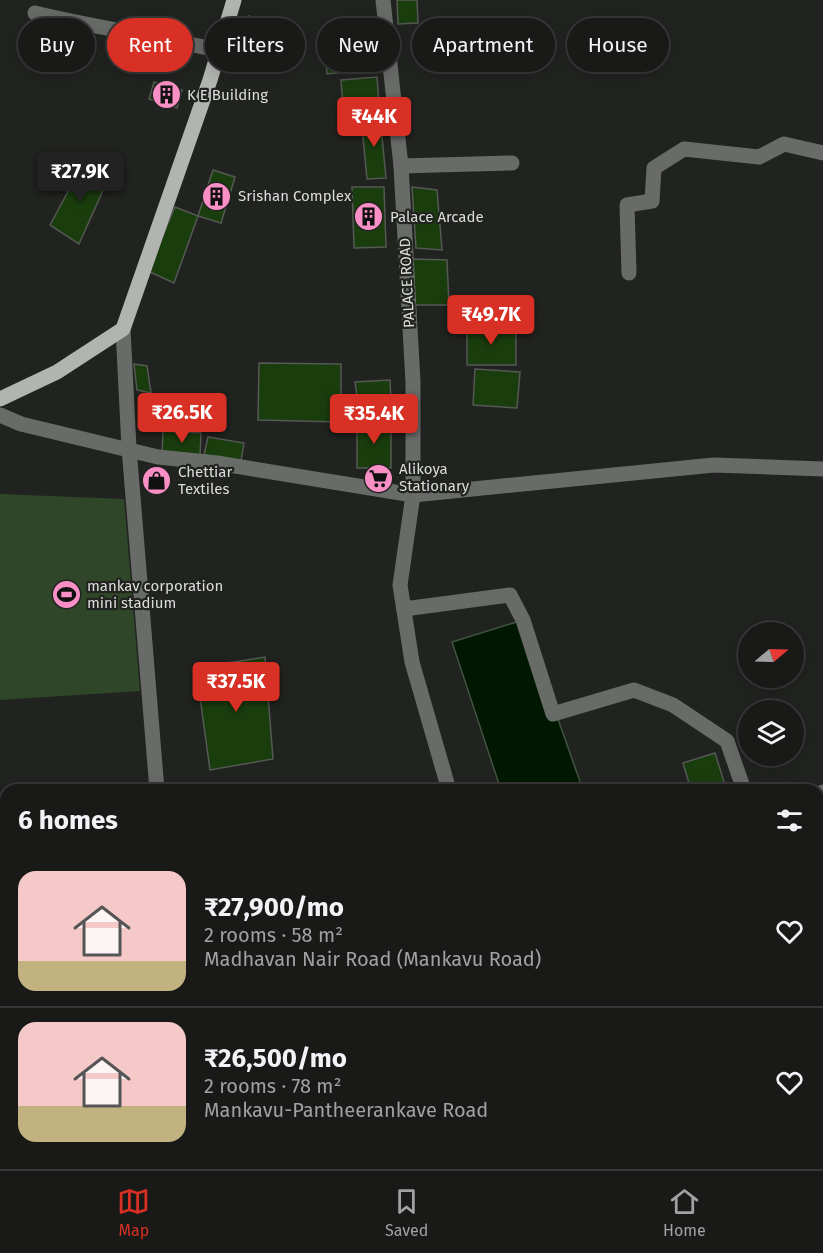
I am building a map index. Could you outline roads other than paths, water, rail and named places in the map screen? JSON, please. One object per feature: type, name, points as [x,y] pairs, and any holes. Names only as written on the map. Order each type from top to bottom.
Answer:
[{"type":"main road","points":[[229,18],[234,0]]},
{"type":"main road","points":[[0,399],[57,372],[123,329],[213,72]]},
{"type":"street","name":"PALACE ROAD","points":[[383,0],[401,166],[413,382],[413,495],[400,585],[412,662],[447,784]]},
{"type":"street","points":[[35,13],[86,26],[205,48]]},
{"type":"street","points":[[629,273],[627,205],[652,201],[654,168],[684,149],[759,157],[784,144],[823,153]]},
{"type":"street","points":[[401,166],[512,163]]},
{"type":"street","points":[[123,329],[129,448],[157,784]]},
{"type":"street","points":[[0,415],[32,427],[129,448],[158,457],[413,495],[714,465],[823,469]]},
{"type":"street","points":[[404,609],[510,595],[523,620],[553,714],[634,690],[673,705],[727,741],[742,784]]},
{"type":"place","name":"K E Building","points":[[166,95]]},
{"type":"place","name":"Srishan Complex","points":[[217,196]]},
{"type":"place","name":"Palace Arcade","points":[[369,217]]},
{"type":"place","name":"Alikoya Stationary","points":[[378,478]]},
{"type":"place","name":"Chettiar Textiles","points":[[157,481]]},
{"type":"place","name":"mankav corporation mini stadium","points":[[66,595]]}]
